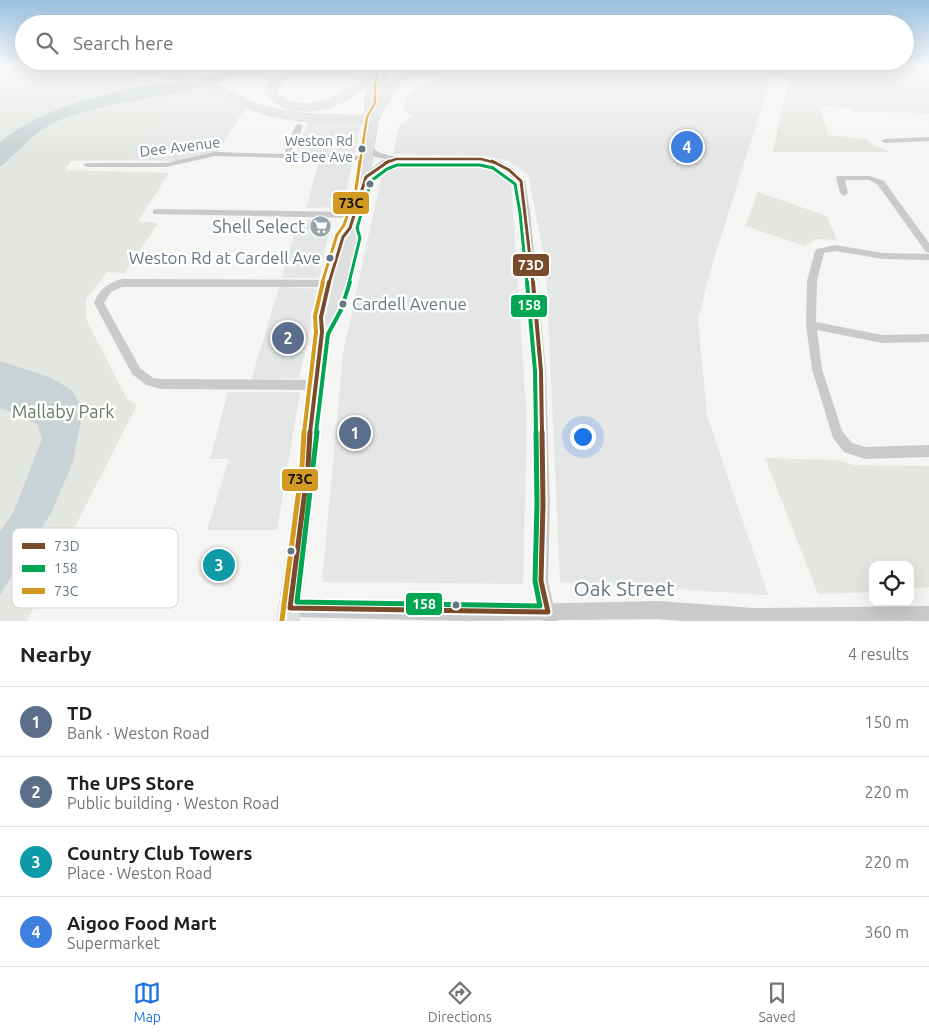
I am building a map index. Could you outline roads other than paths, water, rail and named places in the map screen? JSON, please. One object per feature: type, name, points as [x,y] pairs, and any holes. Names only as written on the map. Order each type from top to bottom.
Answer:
[{"type":"highway","points":[[228,95],[252,106],[283,114],[373,119]]},
{"type":"highway","points":[[273,95],[277,100],[296,106],[312,106],[332,102],[345,95]]},
{"type":"highway","points":[[381,105],[386,95]]},
{"type":"main road","points":[[372,95],[369,106],[373,119]]},
{"type":"main road","points":[[288,614],[308,467],[322,332],[335,307],[336,284],[354,237],[352,221],[366,177],[373,119],[381,105],[381,95]]},
{"type":"street","points":[[287,156],[300,126]]},
{"type":"street","points":[[885,141],[929,139]]},
{"type":"street","name":"Dee Avenue","points":[[87,165],[166,166],[216,154],[287,156],[368,154],[396,158],[481,159],[495,162],[509,170],[521,182],[526,212],[541,371],[543,504],[541,581],[549,616]]},
{"type":"street","points":[[366,177],[396,158]]},
{"type":"street","points":[[844,193],[840,178],[870,178],[881,183],[929,250]]},
{"type":"street","points":[[156,212],[352,221]]},
{"type":"street","points":[[929,257],[883,256],[835,248],[820,251],[812,281],[811,325],[817,369],[837,434],[848,448],[865,453],[929,451]]},
{"type":"street","points":[[315,385],[162,384],[150,382],[136,371],[100,307],[100,299],[113,285],[127,283],[336,284]]},
{"type":"street","points":[[811,325],[882,339],[929,338]]},
{"type":"street","name":"Oak Street","points":[[288,614],[549,616],[658,610],[793,617],[929,615]]},
{"type":"place","name":"Aigoo Food Mart","points":[[687,147]]},
{"type":"place","name":"Weston Rd at Dee Ave","points":[[362,149]]},
{"type":"place","name":"Shell Select","points":[[321,227]]},
{"type":"place","name":"Weston Rd at Cardell Ave","points":[[330,258]]},
{"type":"place","name":"Cardell Avenue","points":[[343,304]]},
{"type":"place","name":"The UPS Store","points":[[288,338]]},
{"type":"place","name":"TD","points":[[355,433]]},
{"type":"place","name":"Country Club Towers","points":[[219,565]]},
{"type":"park label","name":"Mallaby Park","points":[[63,412]]}]
